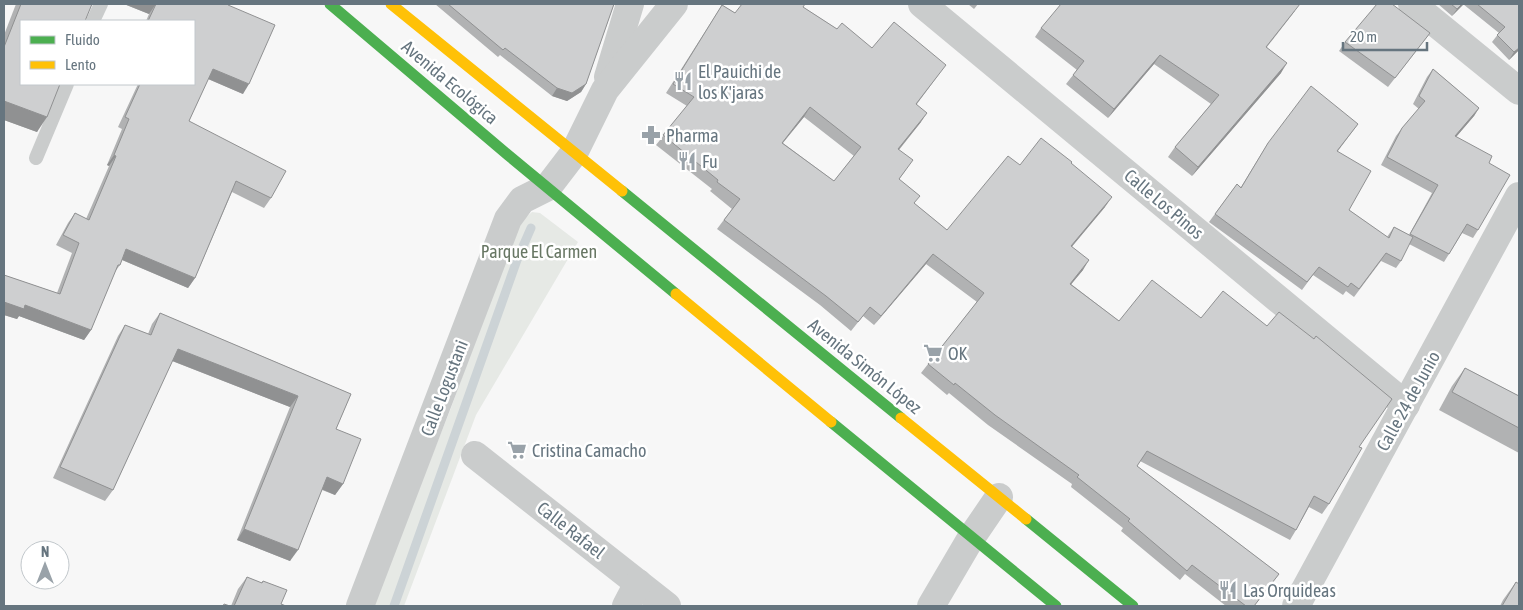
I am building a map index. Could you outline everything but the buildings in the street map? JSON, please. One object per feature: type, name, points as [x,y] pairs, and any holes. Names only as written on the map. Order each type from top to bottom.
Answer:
[{"type":"main road","name":"Avenida Ecológica","points":[[330,4],[548,187]]},
{"type":"main road","name":"Avenida Ecológica","points":[[391,4],[574,153]]},
{"type":"main road","name":"Avenida Simón López","points":[[574,153],[1133,606]]},
{"type":"main road","points":[[548,187],[971,538],[1056,606]]},
{"type":"street","points":[[548,187],[574,153],[605,90],[630,4]]},
{"type":"street","points":[[605,90],[674,4]]},
{"type":"street","name":"Calle Los Pinos","points":[[922,4],[1406,405]]},
{"type":"street","points":[[1412,4],[1519,91]]},
{"type":"street","name":"Calle Logustani","points":[[360,606],[508,219],[522,200],[548,187]]},
{"type":"street","name":"Calle 24 de Junio","points":[[1296,606],[1519,196]]},
{"type":"street","name":"Calle Rafael","points":[[475,455],[632,595],[667,606]]},
{"type":"street","points":[[931,606],[971,538],[999,497]]},
{"type":"lane","points":[[93,20],[101,4]]},
{"type":"lane","points":[[36,158],[67,85]]},
{"type":"green space","name":"Parque El Carmen","points":[[532,212],[540,213],[578,242],[476,415],[404,606],[372,606],[451,408],[517,225]]},
{"type":"waterway","points":[[394,606],[517,260],[531,228]]},
{"type":"traffic: fast","points":[[330,4],[676,294]]},
{"type":"traffic: fast","points":[[622,191],[901,418]]},
{"type":"traffic: fast","points":[[831,422],[1056,606]]},
{"type":"traffic: fast","points":[[1026,519],[1133,606]]},
{"type":"traffic: slow","points":[[391,4],[622,191]]},
{"type":"traffic: slow","points":[[676,294],[831,422]]},
{"type":"traffic: slow","points":[[901,418],[1026,519]]},
{"type":"place","name":"El Pauichi de los K'jaras","points":[[683,81]]},
{"type":"place","name":"Pharma","points":[[651,135]]},
{"type":"place","name":"Fu","points":[[687,161]]},
{"type":"place","name":"OK","points":[[933,353]]},
{"type":"place","name":"Cristina Camacho","points":[[517,450]]},
{"type":"place","name":"Las Orquideas","points":[[1228,590]]}]
